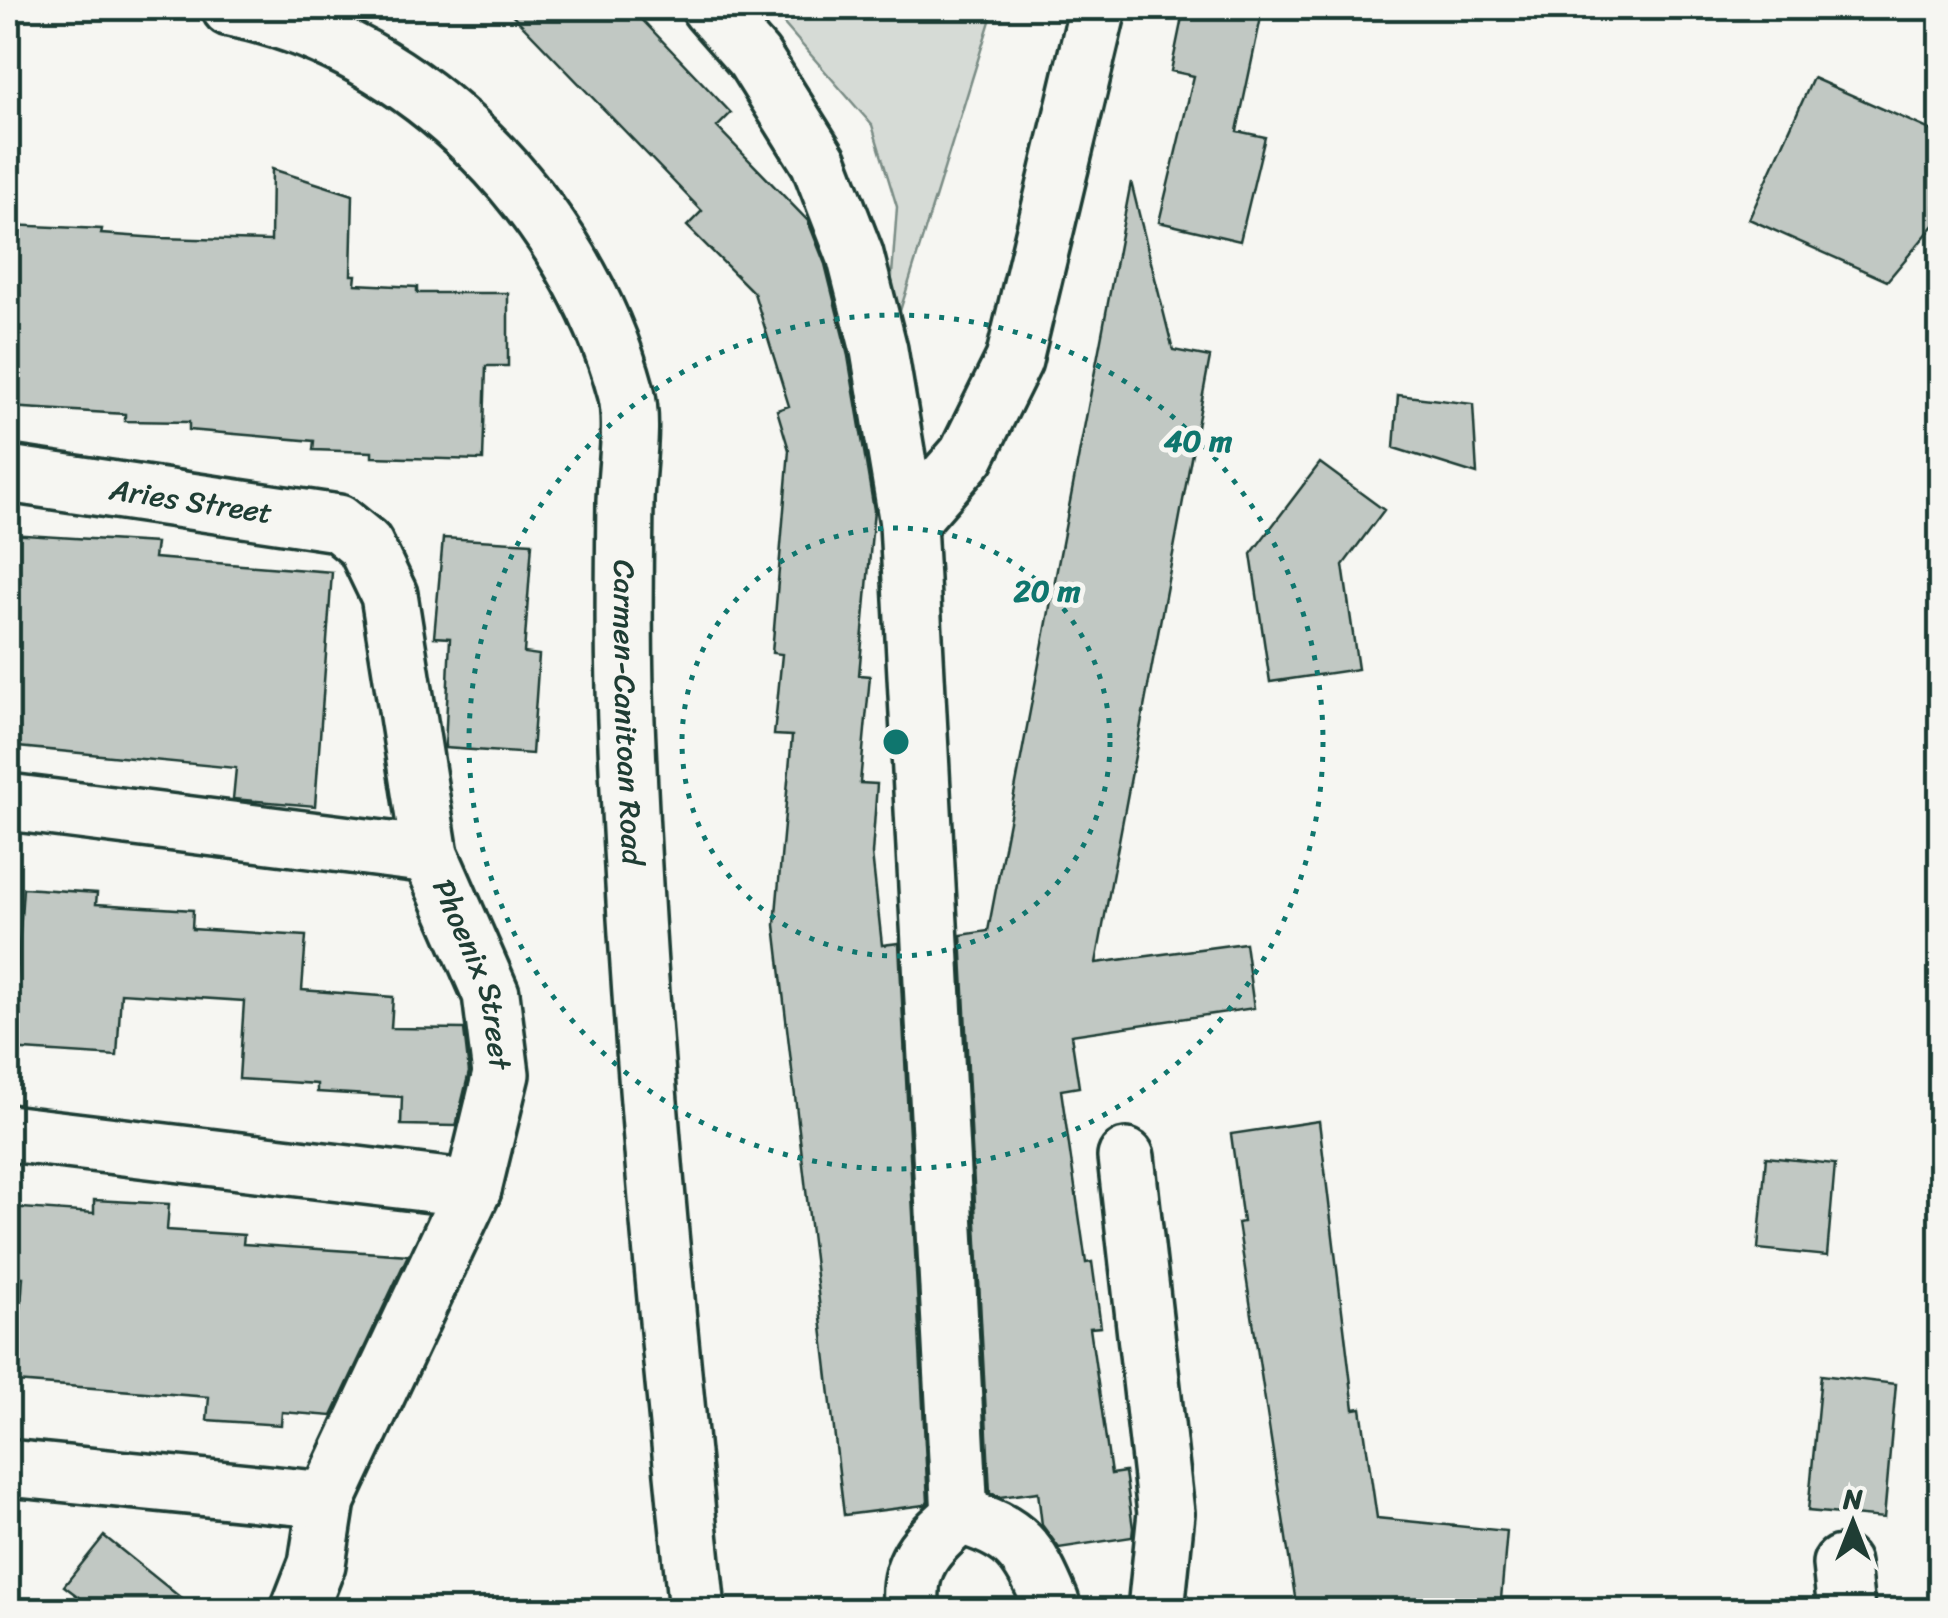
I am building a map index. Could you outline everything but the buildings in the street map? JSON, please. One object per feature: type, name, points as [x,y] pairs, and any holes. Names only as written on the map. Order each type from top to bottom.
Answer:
[{"type":"street","name":"Carmen-Canitoan Road","points":[[230,8],[259,13],[351,51],[422,94],[499,166],[539,214],[578,276],[627,397],[622,649],[634,923],[696,1610]]},
{"type":"street","points":[[710,8],[754,58],[819,162],[856,255],[879,350],[908,524],[960,1516]]},
{"type":"street","points":[[908,524],[967,455],[1014,360],[1098,8]]},
{"type":"street","name":"Aries Street","points":[[8,474],[338,524],[365,545]]},
{"type":"street","name":"Phoenix Street","points":[[298,1610],[317,1564],[327,1500],[473,1188],[502,1074],[491,994],[430,856],[388,596],[365,545]]},
{"type":"street","points":[[8,802],[430,856]]},
{"type":"street","points":[[8,1133],[473,1188]]},
{"type":"street","points":[[1126,1157],[1166,1514],[1156,1610]]},
{"type":"street","points":[[8,1468],[327,1500]]},
{"type":"street","points":[[912,1610],[910,1576],[936,1536],[960,1516]]},
{"type":"street","points":[[960,1516],[998,1526],[1026,1550],[1051,1603],[1048,1610]]},
{"type":"shaded area","points":[[770,8],[994,8],[886,356],[897,207],[872,125]]}]
